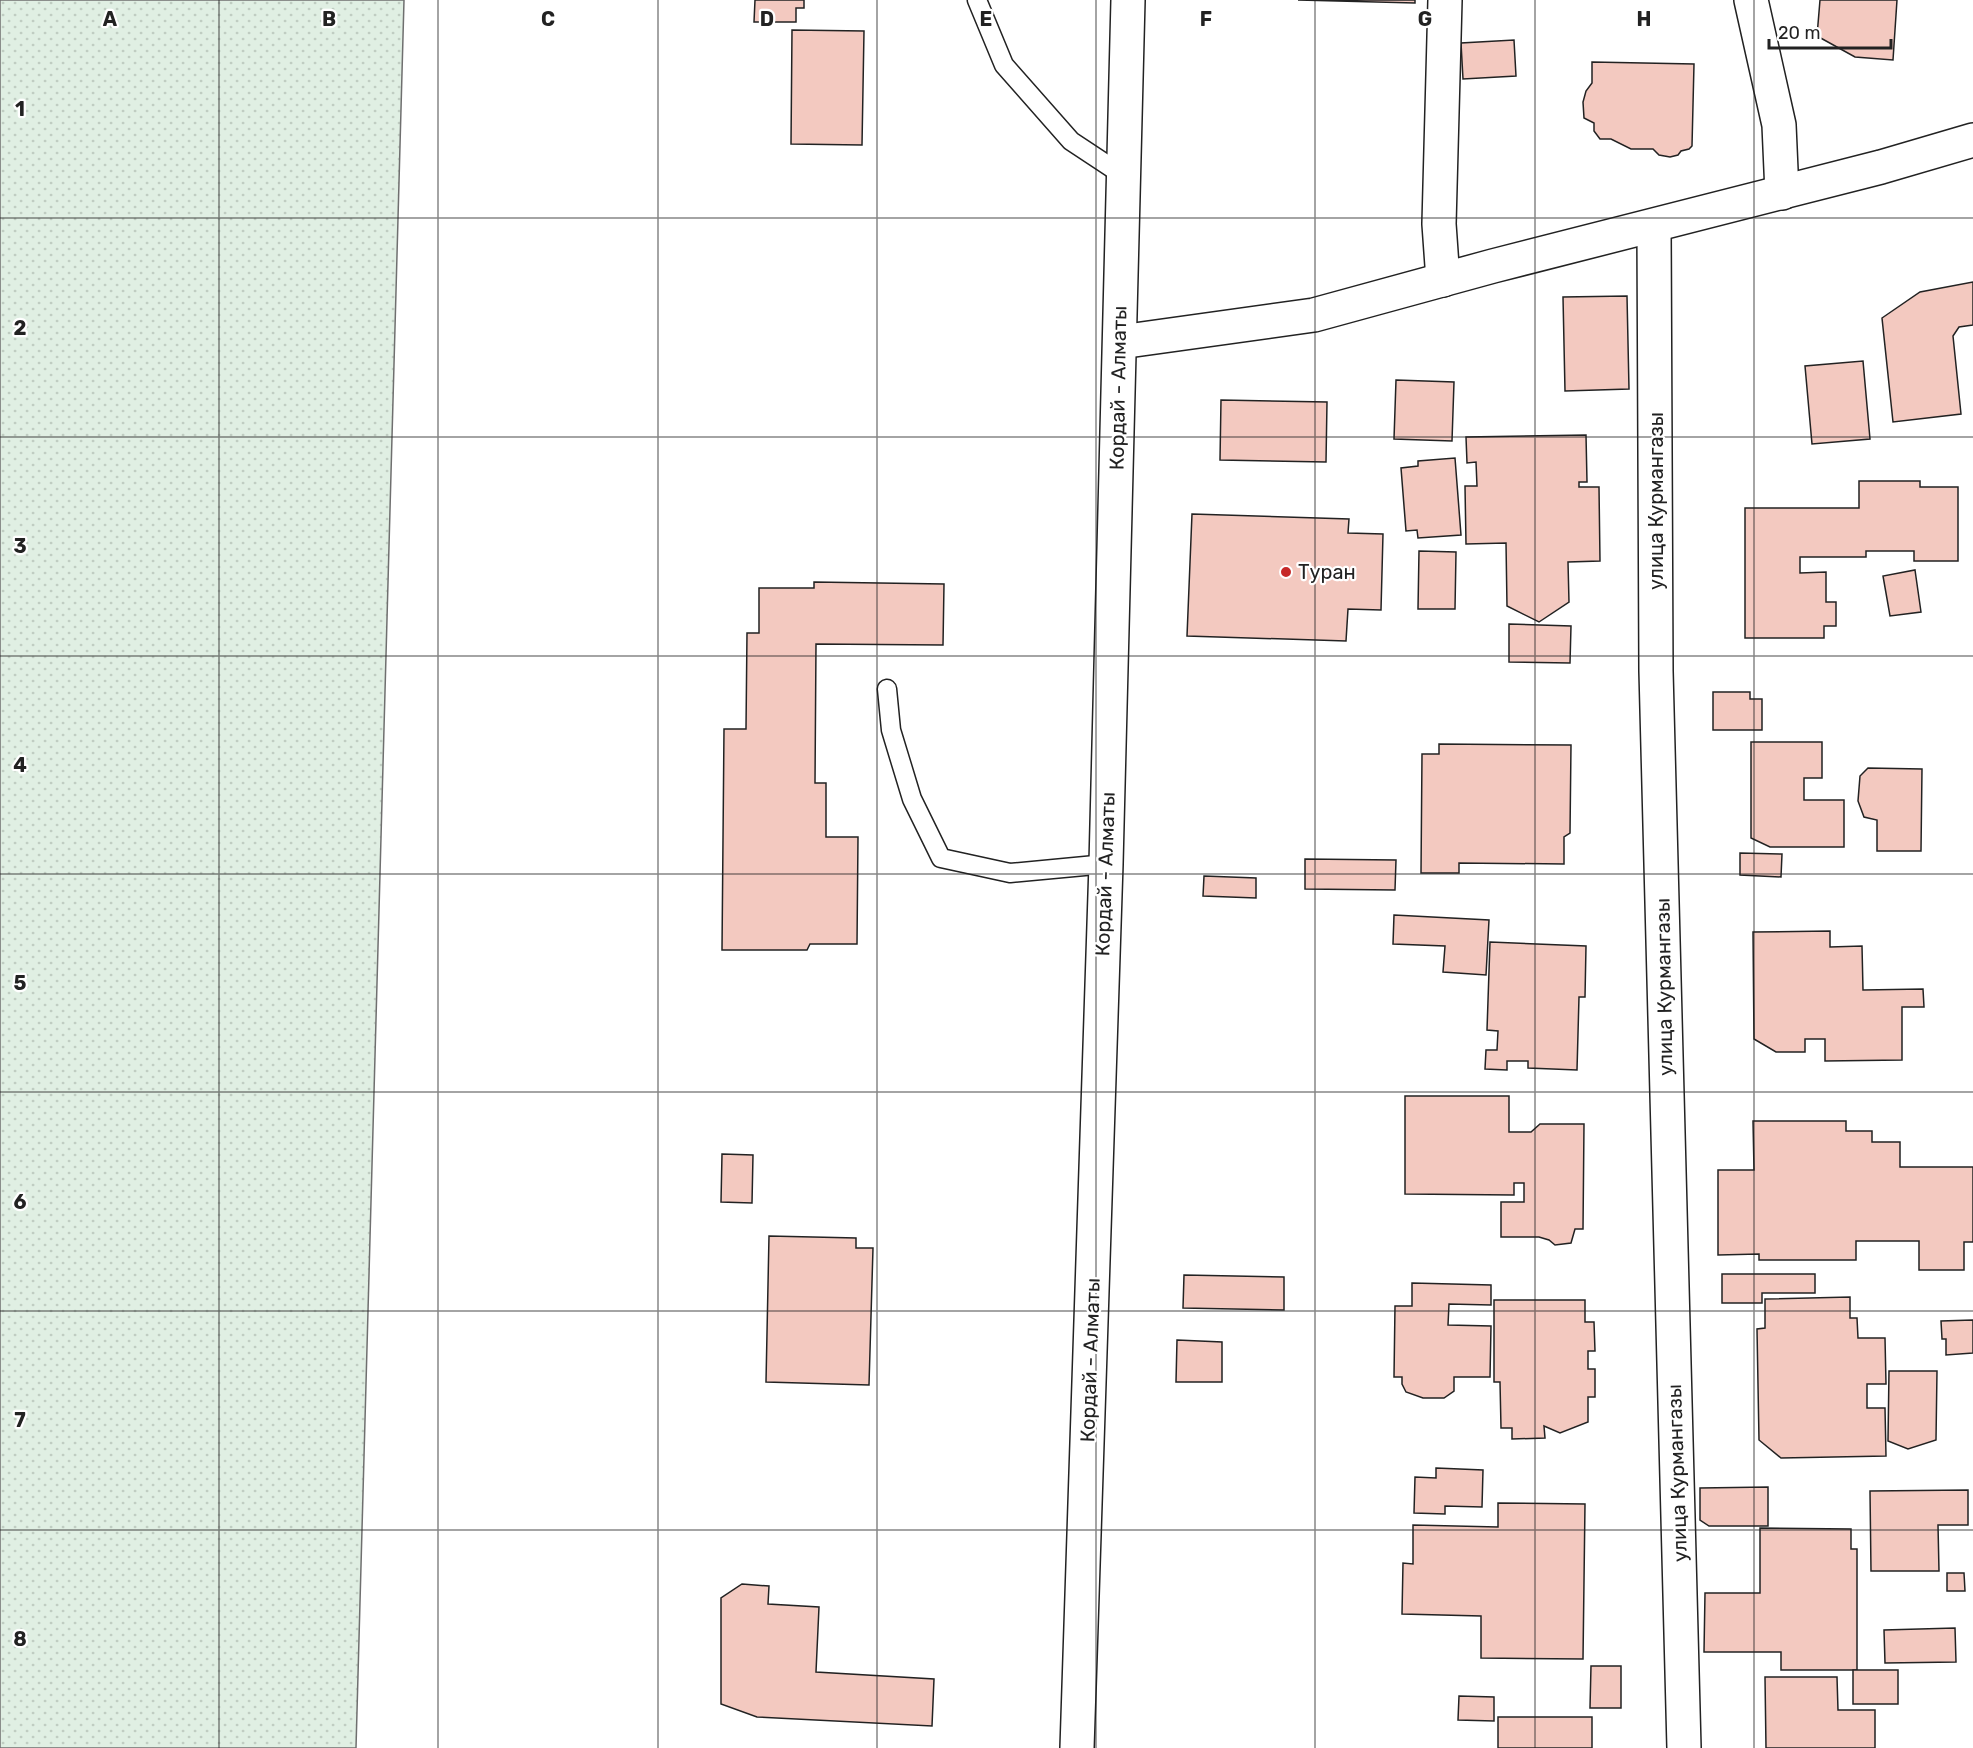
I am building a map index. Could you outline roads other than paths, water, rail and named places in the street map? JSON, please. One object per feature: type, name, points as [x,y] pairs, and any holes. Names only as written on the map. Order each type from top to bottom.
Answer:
[{"type":"main road","name":"Кордай - Алматы","points":[[1077,1748],[1106,864],[1128,0]]},
{"type":"main road","points":[[1443,280],[1439,224],[1445,0]]},
{"type":"main road","points":[[1751,0],[1779,125],[1782,193]]},
{"type":"main road","points":[[1120,342],[1314,315],[1881,168],[1973,140]]},
{"type":"main road","name":"улица Курмангазы","points":[[1654,226],[1656,670],[1684,1748]]},
{"type":"lane","points":[[977,0],[1004,65],[1071,141],[1124,176]]},
{"type":"lane","points":[[887,689],[891,730],[912,799],[941,858],[1010,873],[1106,864]]},
{"type":"place","name":"Туран","points":[[1286,572]]}]
